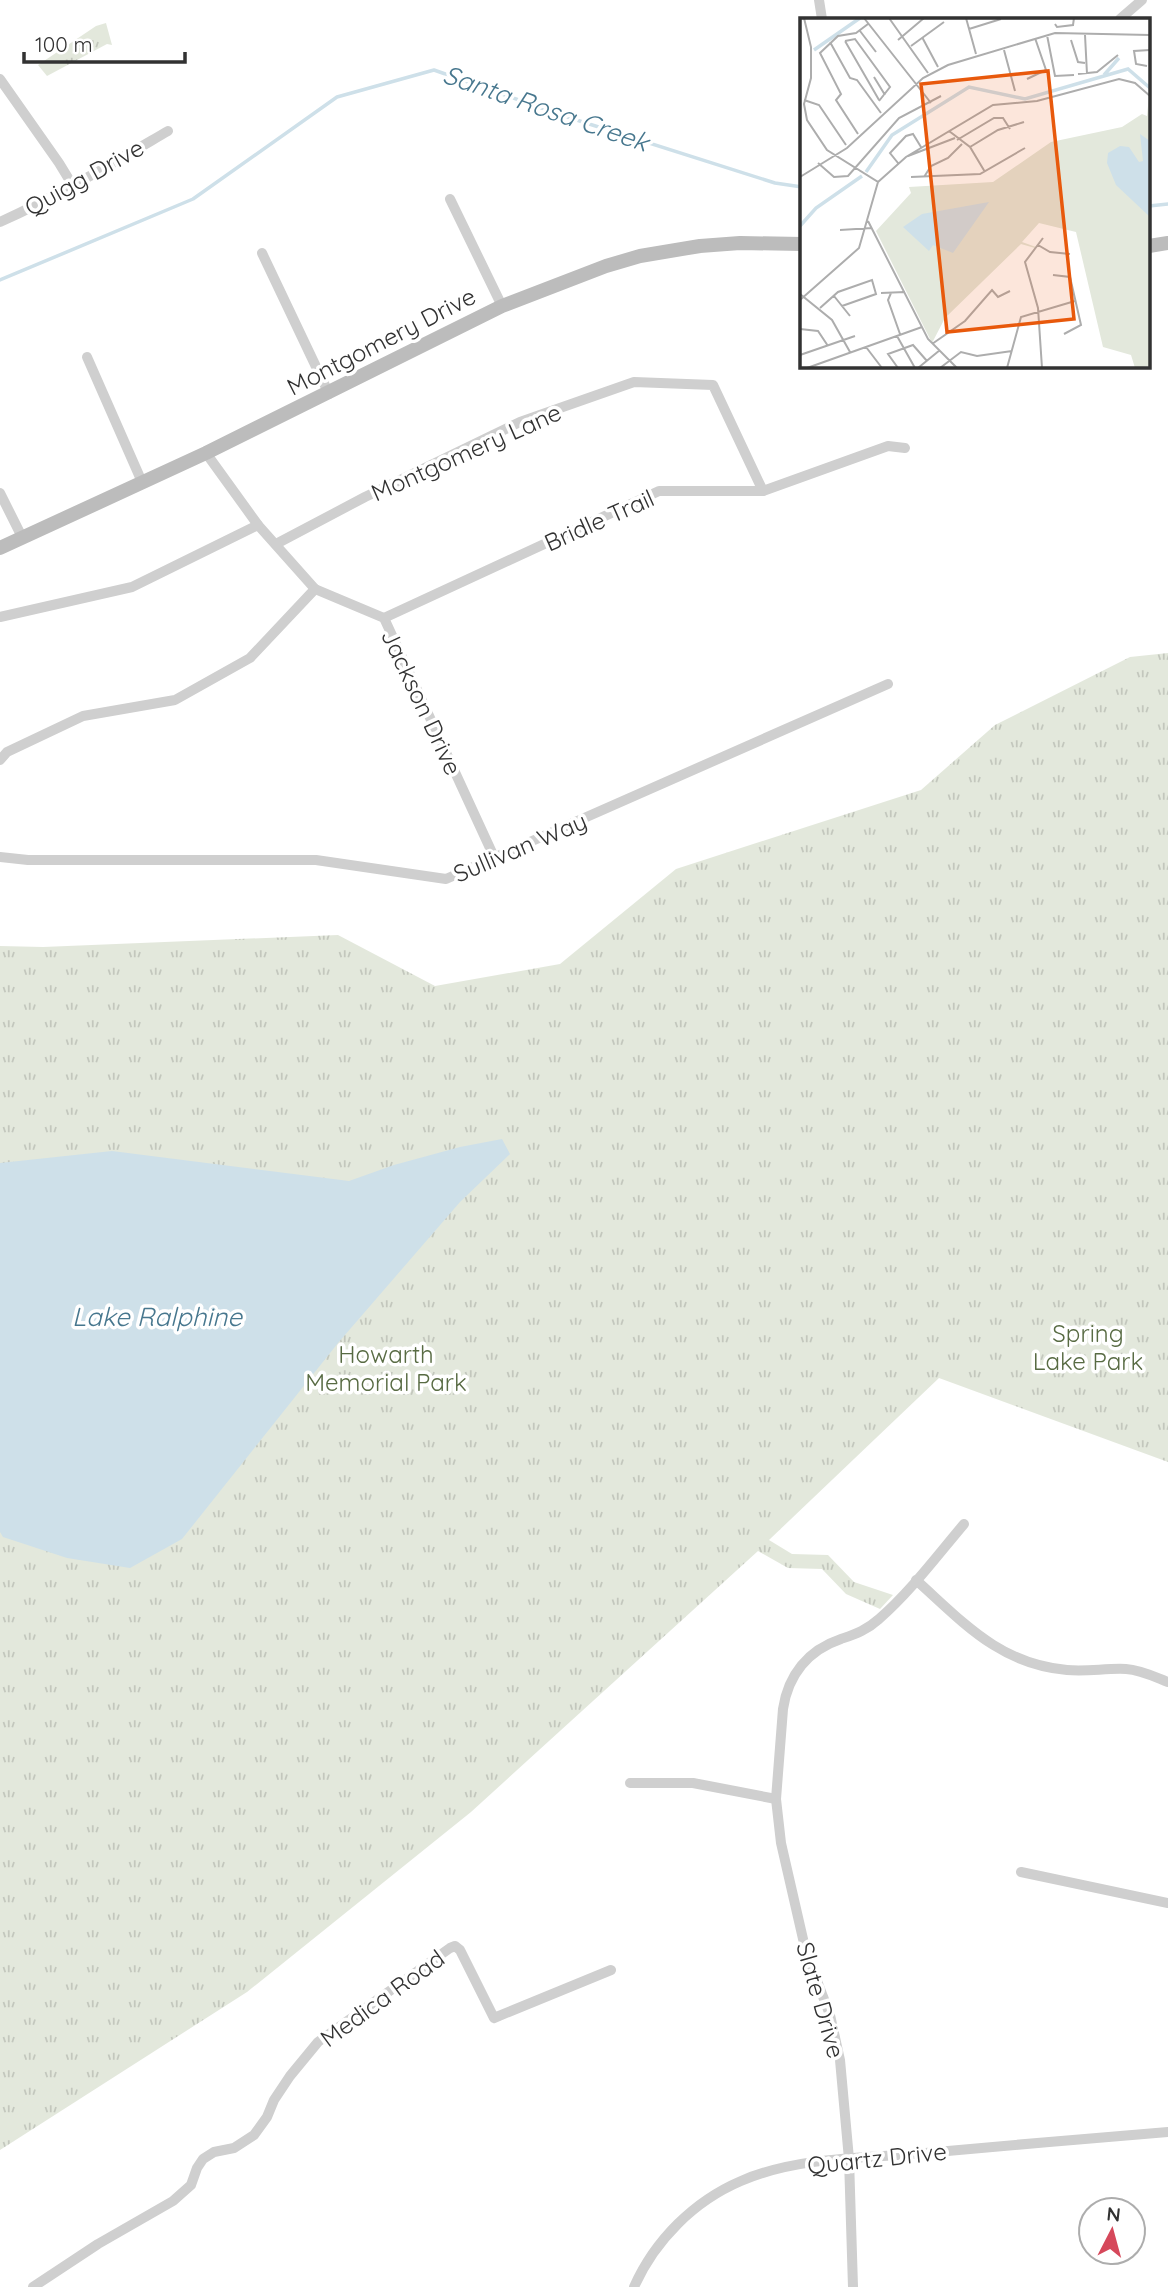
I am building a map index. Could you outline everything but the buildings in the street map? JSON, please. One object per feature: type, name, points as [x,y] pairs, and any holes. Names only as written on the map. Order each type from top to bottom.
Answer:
[{"type":"street","points":[[819,0],[822,18]]},
{"type":"street","points":[[1121,18],[1142,0]]},
{"type":"street","points":[[0,79],[73,186]]},
{"type":"street","name":"Quigg Drive","points":[[0,222],[73,186],[168,131]]},
{"type":"street","points":[[450,199],[502,306]]},
{"type":"street","name":"Montgomery Drive","points":[[0,548],[329,394],[502,306],[606,266],[640,256],[700,246],[740,243],[800,244]]},
{"type":"street","points":[[1150,246],[1168,243]]},
{"type":"street","points":[[262,253],[329,394]]},
{"type":"street","points":[[87,358],[142,482]]},
{"type":"street","name":"Montgomery Lane","points":[[276,544],[365,497],[520,422],[634,382],[713,385],[763,491]]},
{"type":"street","name":"Bridle Trail","points":[[384,618],[659,491],[763,491],[888,446],[905,448]]},
{"type":"street","name":"Jackson Drive","points":[[206,453],[258,525],[315,590],[384,618],[495,859]]},
{"type":"street","points":[[0,493],[22,537]]},
{"type":"street","points":[[0,617],[132,587],[258,525]]},
{"type":"street","points":[[0,760],[7,752],[83,716],[175,701],[250,658],[315,590]]},
{"type":"street","name":"Sullivan Way","points":[[0,857],[28,860],[316,860],[446,879],[888,684]]},
{"type":"street","name":"Slate Drive","points":[[853,2287],[849,2159],[841,2060],[830,2015],[806,1952],[781,1843],[776,1799],[780,1723],[785,1694],[791,1680],[812,1654],[839,1639],[859,1633],[877,1621],[964,1524]]},
{"type":"street","points":[[916,1580],[978,1635],[1015,1658],[1032,1664],[1069,1670],[1129,1669],[1168,1682]]},
{"type":"street","points":[[630,1783],[692,1783],[776,1799]]},
{"type":"street","points":[[1021,1872],[1168,1903]]},
{"type":"street","name":"Medica Road","points":[[33,2287],[98,2244],[173,2201],[191,2185],[202,2159],[214,2152],[234,2148],[254,2135],[289,2076],[318,2042],[450,1948],[455,1947],[460,1951],[494,2018],[611,1970]]},
{"type":"street","name":"Quartz Drive","points":[[635,2287],[650,2258],[685,2216],[719,2192],[742,2180],[784,2168],[849,2159],[1168,2132]]},
{"type":"green space","points":[[106,23],[112,45],[107,44],[47,76],[38,65],[96,26]]},
{"type":"green space","name":"Howarth Memorial Park","points":[[1168,653],[1168,1462],[939,1378],[769,1540],[792,1554],[828,1555],[854,1582],[893,1595],[880,1609],[846,1594],[822,1569],[788,1568],[758,1551],[471,1812],[247,1992],[0,2150],[0,946],[43,947],[338,935],[435,986],[560,964],[676,869],[921,790],[995,725],[1130,657]]},
{"type":"water","name":"Lake Ralphine","points":[[502,1139],[510,1154],[460,1202],[338,1343],[182,1539],[130,1568],[67,1558],[3,1537],[0,1532],[0,1163],[112,1151],[349,1181],[394,1165]]},
{"type":"waterway","name":"Santa Rosa Creek","points":[[0,280],[193,199],[337,97],[434,70],[564,116],[775,183],[800,187]]},
{"type":"waterway","name":"Santa Rosa Creek","points":[[1150,206],[1168,204]]},
{"type":"park label","name":"Spring Lake Park","points":[[1088,1347]]}]
